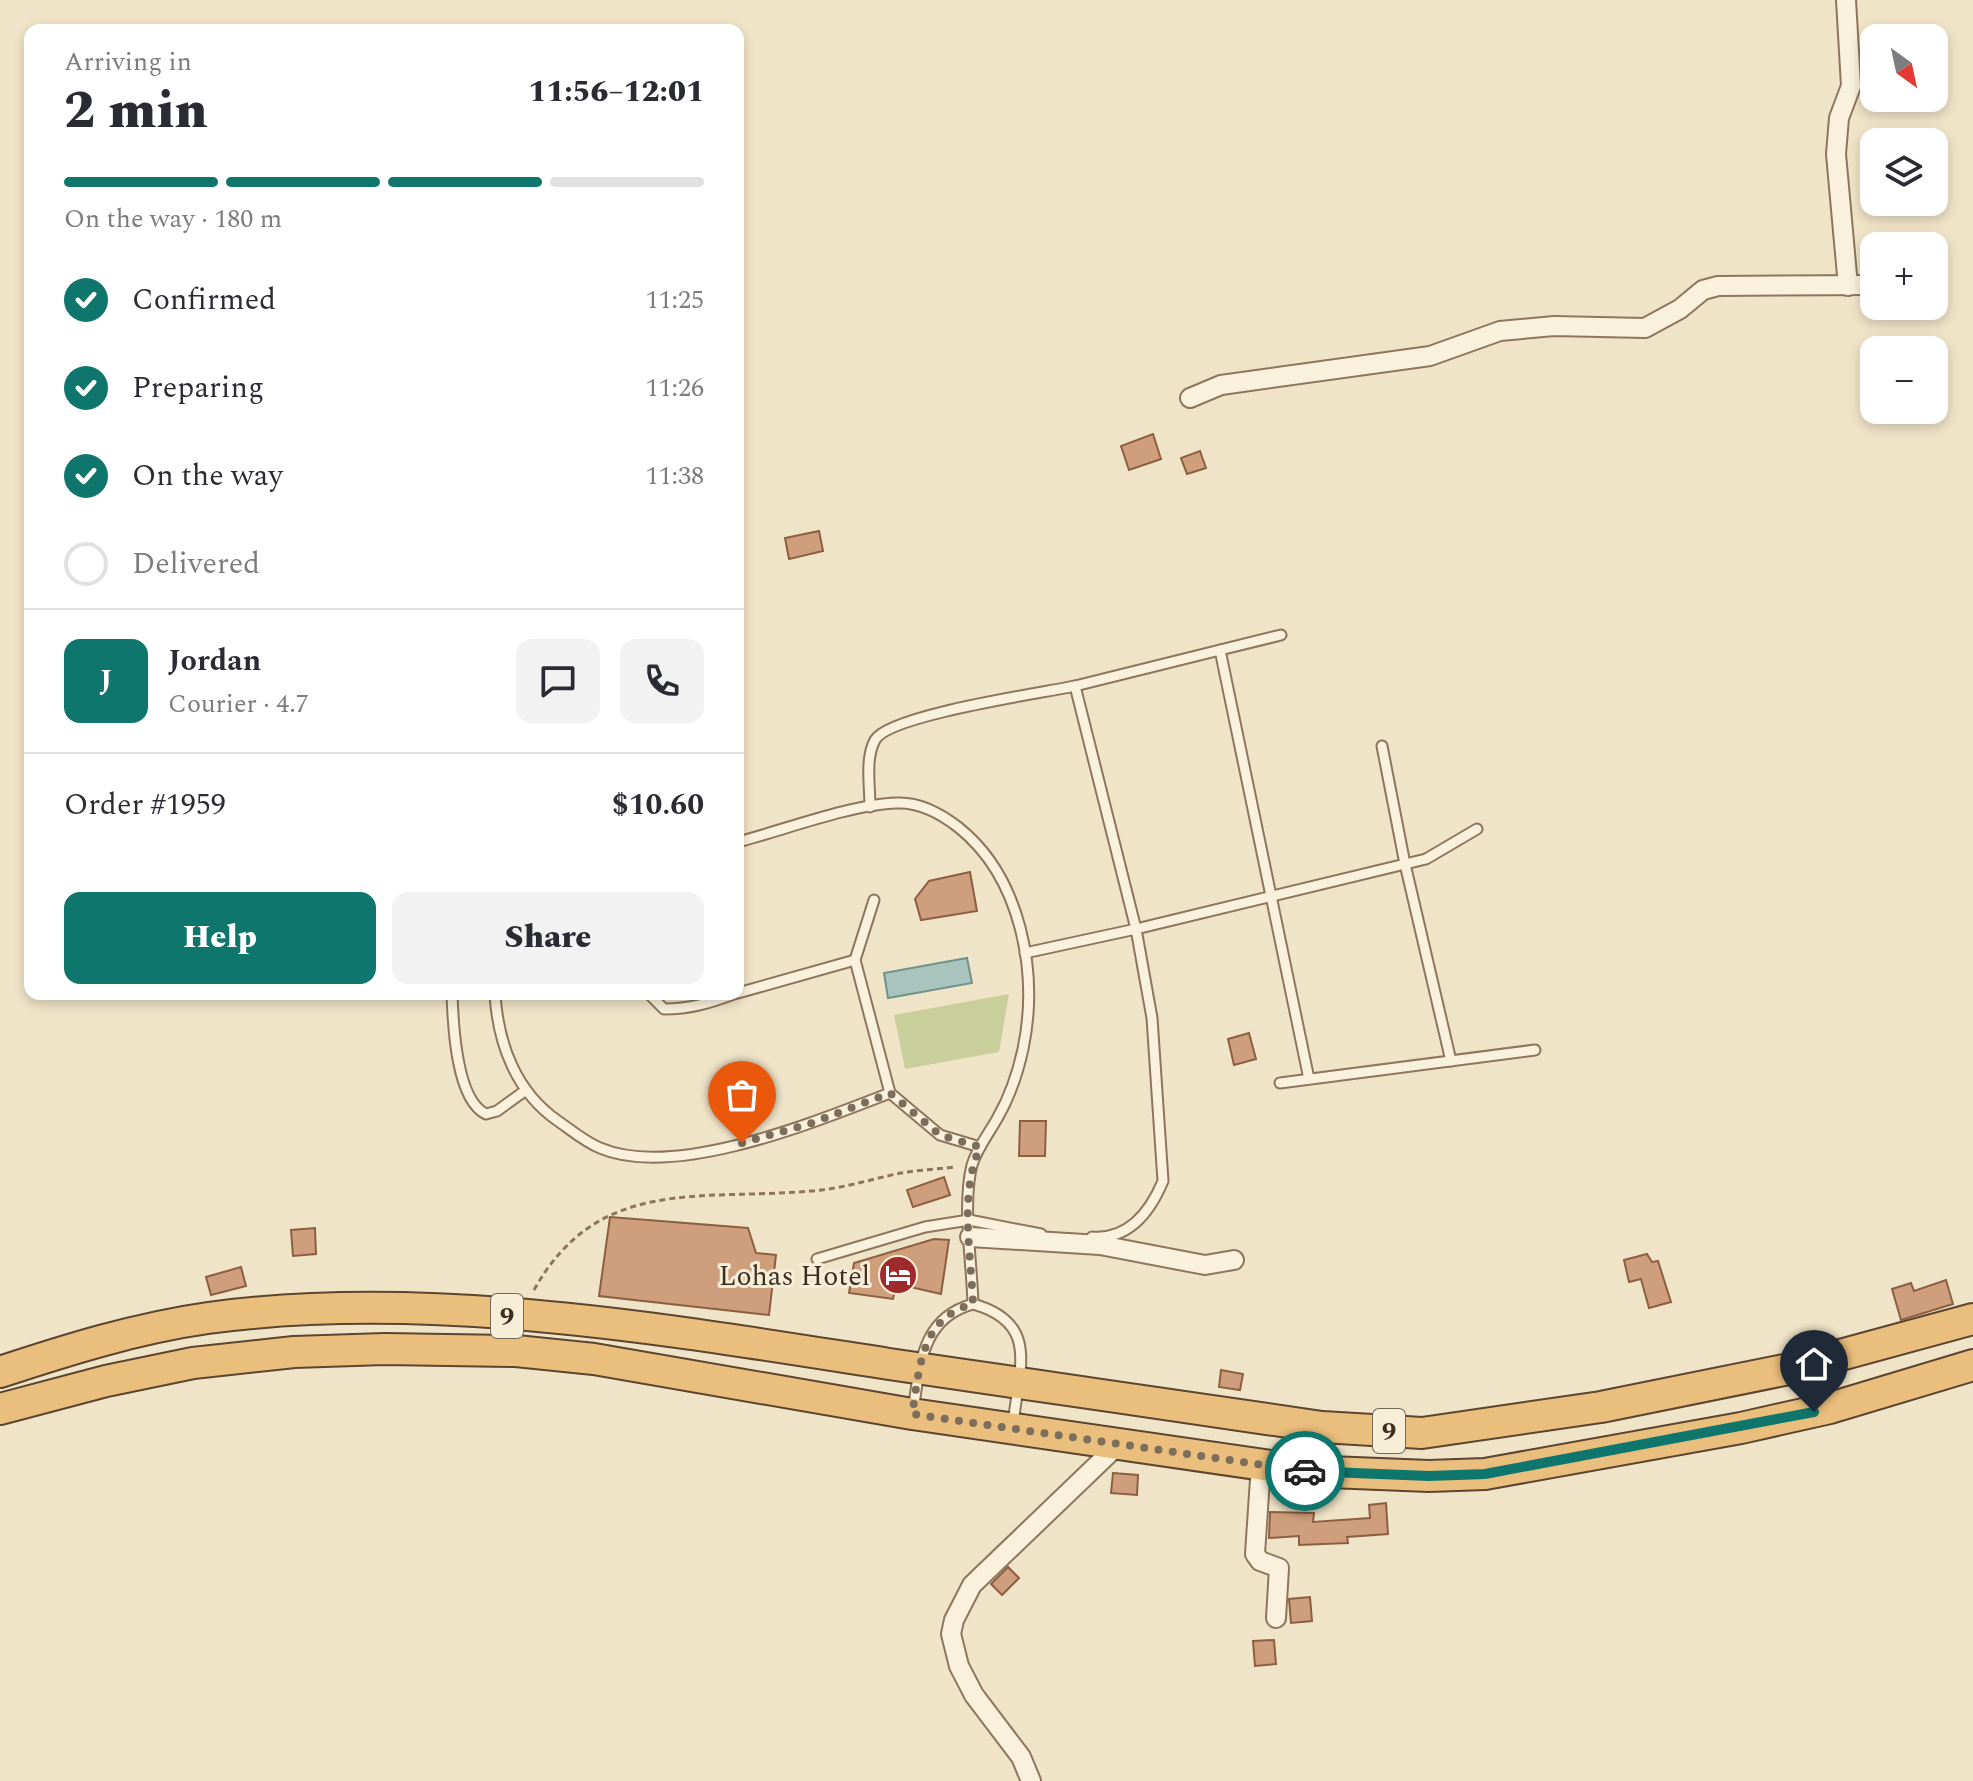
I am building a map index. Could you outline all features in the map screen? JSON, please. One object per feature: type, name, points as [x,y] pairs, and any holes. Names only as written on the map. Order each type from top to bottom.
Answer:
[{"type":"highway","name":"9","points":[[0,1372],[122,1336],[207,1318],[300,1310],[387,1309],[650,1327],[1322,1427],[1422,1433],[1601,1407],[1789,1369],[1973,1319]]},
{"type":"highway","name":"9","points":[[0,1409],[106,1381],[193,1363],[294,1352],[385,1349],[516,1351],[594,1359],[912,1414],[1305,1471],[1429,1476],[1485,1474],[1741,1428],[1830,1408],[1973,1365]]},
{"type":"highway","points":[[1422,1433],[1429,1476]]},
{"type":"street","points":[[1846,0],[1851,86],[1839,118],[1836,154],[1848,286]]},
{"type":"street","points":[[1190,398],[1221,385],[1430,356],[1500,331],[1554,326],[1645,328],[1680,309],[1703,290],[1718,286],[1860,286]]},
{"type":"street","points":[[970,1229],[1100,1245],[1205,1265],[1234,1260]]},
{"type":"street","points":[[1031,1781],[1021,1757],[974,1695],[959,1666],[951,1634],[954,1620],[972,1585],[1121,1442]]},
{"type":"street","points":[[1261,1464],[1255,1554],[1260,1561],[1279,1568],[1276,1618]]},
{"type":"lane","points":[[870,807],[872,749],[875,739],[887,728],[1281,635]]},
{"type":"lane","points":[[1220,650],[1309,1079]]},
{"type":"lane","points":[[817,1259],[925,1227],[1099,1238],[1116,1235],[1135,1225],[1153,1205],[1163,1181],[1152,1018],[1136,929],[1075,686]]},
{"type":"lane","points":[[1382,746],[1405,864],[1451,1061]]},
{"type":"lane","points":[[744,840],[898,802],[926,807],[971,837],[1003,879],[1013,900],[1025,953],[1023,1049],[1008,1099],[972,1166],[970,1229],[973,1304]]},
{"type":"lane","points":[[1025,953],[1426,859],[1477,829]]},
{"type":"lane","points":[[874,900],[855,960],[890,1093],[940,1135],[980,1147]]},
{"type":"lane","points":[[744,991],[855,960]]},
{"type":"lane","points":[[452,1000],[454,1036],[464,1081],[478,1110],[486,1114],[497,1111],[526,1090]]},
{"type":"lane","points":[[496,1000],[502,1040],[526,1090],[542,1110],[600,1148],[637,1155],[692,1154],[812,1123],[890,1093]]},
{"type":"lane","points":[[655,1000],[664,1009],[675,1009],[701,1006],[717,1000]]},
{"type":"lane","points":[[1280,1083],[1535,1050]]},
{"type":"lane","points":[[912,1414],[926,1341],[943,1317],[973,1304],[1003,1315],[1015,1329],[1020,1345],[1012,1428]]},
{"type":"path","points":[[521,1317],[549,1265],[567,1246],[597,1221],[626,1207],[649,1200],[812,1191],[902,1173],[972,1166]]},
{"type":"green space","points":[[1009,994],[999,1052],[905,1069],[894,1015]]},
{"type":"water","points":[[967,958],[972,983],[888,998],[884,973]]},
{"type":"building","points":[[1153,434],[1161,459],[1129,470],[1121,446]]},
{"type":"building","points":[[1200,451],[1206,468],[1187,474],[1181,458]]},
{"type":"building","points":[[819,531],[823,551],[789,559],[785,538]]},
{"type":"building","points":[[970,872],[977,911],[921,920],[915,899],[929,881]]},
{"type":"building","points":[[1249,1033],[1256,1059],[1234,1065],[1228,1039]]},
{"type":"building","points":[[1020,1121],[1046,1121],[1045,1156],[1019,1156]]},
{"type":"building","points":[[944,1177],[950,1195],[913,1207],[907,1190]]},
{"type":"building","points":[[610,1217],[748,1228],[756,1253],[776,1255],[769,1315],[599,1296]]},
{"type":"building","points":[[315,1228],[316,1254],[293,1256],[291,1230]]},
{"type":"building","name":"Lohas Hotel","points":[[934,1239],[949,1240],[941,1294],[906,1286],[904,1292],[895,1290],[893,1299],[849,1293],[854,1263]]},
{"type":"building","points":[[1647,1254],[1652,1262],[1658,1261],[1671,1302],[1649,1308],[1641,1279],[1629,1282],[1624,1260]]},
{"type":"building","points":[[241,1267],[246,1286],[211,1295],[206,1277]]},
{"type":"building","points":[[1946,1280],[1953,1304],[1901,1320],[1892,1289],[1911,1283],[1914,1291]]},
{"type":"building","points":[[1221,1370],[1243,1374],[1240,1390],[1219,1387]]},
{"type":"building","points":[[1113,1473],[1138,1475],[1137,1495],[1111,1493]]},
{"type":"building","points":[[1386,1503],[1388,1534],[1347,1537],[1348,1543],[1299,1545],[1299,1536],[1269,1538],[1270,1512],[1314,1513],[1313,1522],[1370,1518],[1369,1505]]},
{"type":"building","points":[[1008,1567],[1019,1578],[1002,1595],[991,1584]]},
{"type":"building","points":[[1310,1597],[1312,1621],[1291,1623],[1289,1599]]},
{"type":"building","points":[[1274,1640],[1276,1664],[1255,1666],[1253,1641]]},
{"type":"way so far","points":[[742,1143],[812,1123],[890,1093],[940,1135],[980,1147],[972,1166],[969,1220],[973,1304],[943,1317],[926,1341],[912,1414],[1305,1471]]},
{"type":"place","name":"Lohas Hotel","points":[[898,1275]]},
{"type":"route","points":[[1305,1471],[1429,1476],[1485,1474],[1814,1412]]}]
